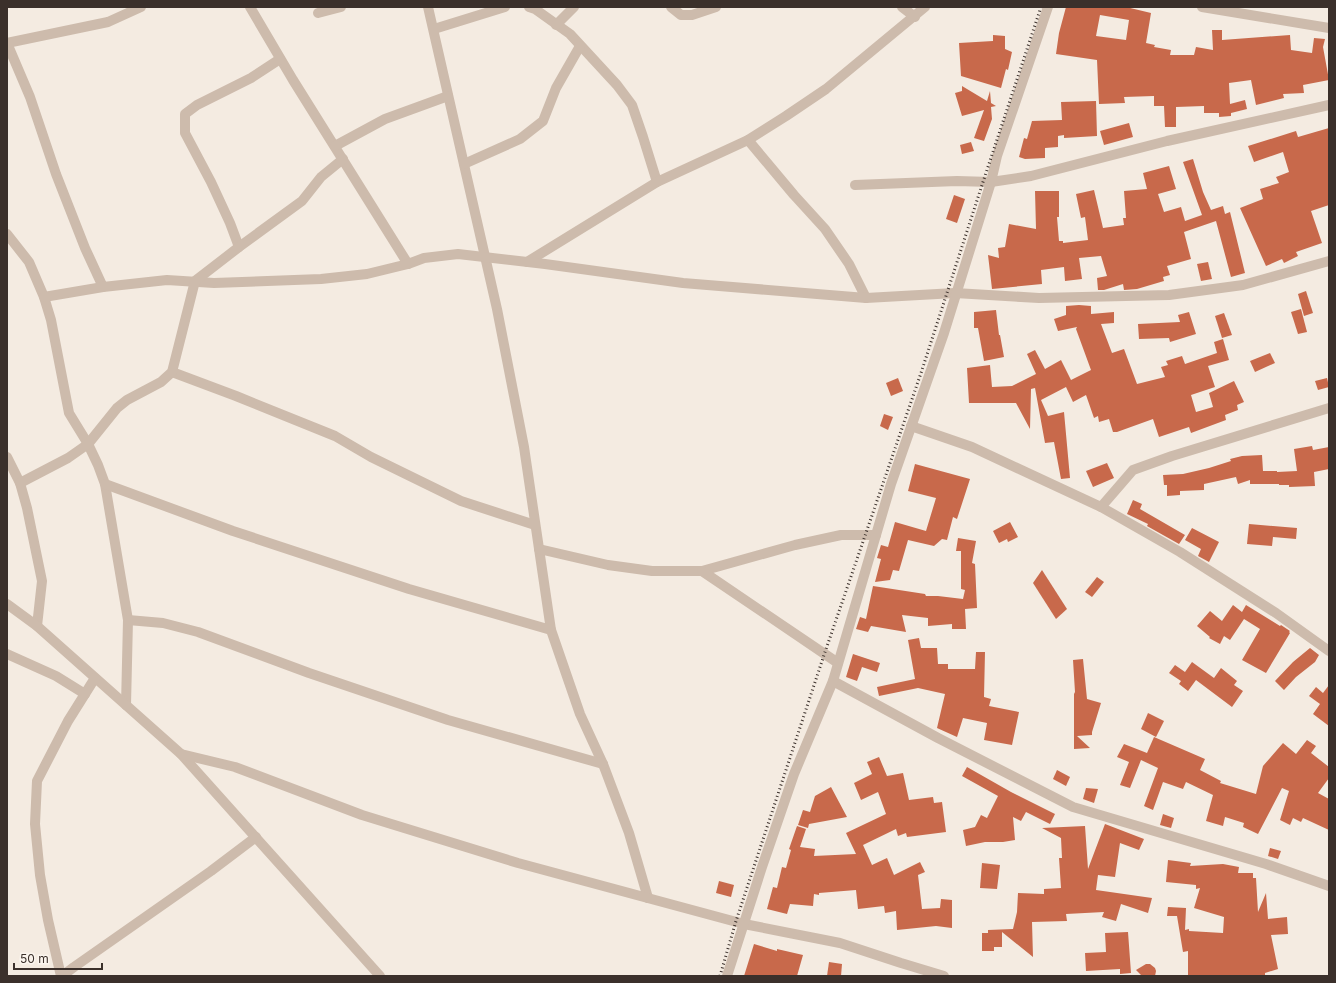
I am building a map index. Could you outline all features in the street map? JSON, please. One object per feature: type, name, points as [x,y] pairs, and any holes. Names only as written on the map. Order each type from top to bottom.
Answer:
[{"type":"street","points":[[103,287],[85,248],[62,188],[30,96],[7,43],[108,22],[141,7]]},
{"type":"street","points":[[250,7],[280,59],[408,264]]},
{"type":"street","points":[[318,13],[341,7]]},
{"type":"street","points":[[428,7],[486,257],[522,439],[551,630],[580,714],[603,764],[629,833],[648,898]]},
{"type":"street","points":[[434,29],[505,7]]},
{"type":"street","points":[[529,7],[535,9],[570,34],[617,85],[632,105],[657,182]]},
{"type":"street","points":[[556,25],[574,7]]},
{"type":"street","points":[[671,7],[681,15],[692,15],[716,7]]},
{"type":"street","points":[[902,7],[915,17]]},
{"type":"street","points":[[527,262],[657,182],[748,140],[786,116],[826,89],[915,17],[925,7]]},
{"type":"street","points":[[727,976],[794,774],[833,681],[891,484],[944,332],[991,182],[997,156],[1048,7]]},
{"type":"street","points":[[1202,7],[1329,28]]},
{"type":"street","points":[[464,164],[520,139],[544,121],[556,88],[580,46]]},
{"type":"street","points":[[239,247],[230,223],[211,182],[185,133],[185,114],[197,105],[250,78],[280,59]]},
{"type":"street","points":[[335,146],[385,119],[448,96]]},
{"type":"street","points":[[855,184],[956,181],[991,182],[1031,176],[1167,141],[1329,105]]},
{"type":"street","points":[[748,140],[825,229],[849,264],[866,298]]},
{"type":"street","points":[[20,483],[68,458],[88,444],[117,408],[127,400],[161,382],[172,372],[195,281],[302,201],[321,177],[343,159]]},
{"type":"street","points":[[7,234],[28,262],[44,297],[51,320],[69,413],[88,444],[98,465],[104,484],[128,620],[126,705]]},
{"type":"street","points":[[44,297],[103,287],[167,280],[214,283],[321,279],[367,274],[408,264],[424,258],[458,254],[683,283],[866,298],[955,293],[1039,298],[1169,295],[1243,285],[1329,261]]},
{"type":"street","points":[[172,372],[335,436],[371,457],[461,501],[535,525]]},
{"type":"street","points":[[1101,507],[1133,470],[1172,456],[1329,408]]},
{"type":"street","points":[[911,426],[972,447],[1101,507],[1193,560],[1276,613],[1329,651]]},
{"type":"street","points":[[7,457],[20,483],[27,508],[42,581],[37,626]]},
{"type":"street","points":[[104,484],[233,531],[380,580],[551,630]]},
{"type":"street","points":[[539,549],[608,565],[652,571],[702,571],[795,545],[841,535],[876,535]]},
{"type":"street","points":[[702,571],[722,586],[838,663]]},
{"type":"street","points":[[7,604],[37,626],[181,754],[380,976]]},
{"type":"street","points":[[128,620],[163,623],[198,632],[309,674],[448,720],[603,764]]},
{"type":"street","points":[[7,654],[56,676],[85,694]]},
{"type":"street","points":[[95,678],[68,721],[37,781],[36,824],[40,875],[48,920],[62,976],[211,871],[256,837]]},
{"type":"street","points":[[833,681],[938,738],[1073,807],[1266,864],[1329,886]]},
{"type":"street","points":[[181,754],[235,767],[362,815],[511,861],[744,924],[840,943],[944,976]]},
{"type":"building","points":[[1066,7],[1126,7],[1151,13],[1146,43],[1155,45],[1154,47],[1171,50],[1170,55],[1194,55],[1196,47],[1213,50],[1212,30],[1222,30],[1222,40],[1290,35],[1291,50],[1312,53],[1314,38],[1325,39],[1323,47],[1329,80],[1303,85],[1304,93],[1283,94],[1284,98],[1256,105],[1251,80],[1229,83],[1230,104],[1245,100],[1247,109],[1231,113],[1231,116],[1219,117],[1219,113],[1204,113],[1204,106],[1176,107],[1176,127],[1165,127],[1164,106],[1154,106],[1154,96],[1124,97],[1125,103],[1099,104],[1097,60],[1056,54],[1059,33]],"holes":[[[1100,15],[1129,20],[1126,40],[1096,36]]]},
{"type":"building","points":[[993,35],[1005,36],[1005,49],[1012,52],[1008,70],[1006,69],[1001,88],[961,76],[959,43],[993,41]]},
{"type":"building","points":[[962,86],[987,101],[990,91],[991,103],[996,106],[991,107],[992,119],[984,141],[974,138],[984,110],[962,116],[955,93],[962,91]]},
{"type":"building","points":[[1096,101],[1097,136],[1064,138],[1064,135],[1058,136],[1058,147],[1045,148],[1045,158],[1025,159],[1019,157],[1024,138],[1027,139],[1032,121],[1062,120],[1061,102]]},
{"type":"building","points":[[1129,123],[1133,137],[1104,145],[1100,131]]},
{"type":"building","points":[[1329,128],[1329,205],[1311,211],[1322,243],[1296,252],[1298,256],[1284,263],[1282,259],[1266,266],[1240,208],[1263,199],[1260,189],[1279,183],[1276,177],[1289,172],[1283,152],[1254,162],[1248,146],[1296,131],[1298,137]]},
{"type":"building","points":[[971,142],[974,151],[962,154],[960,145]]},
{"type":"building","points":[[1193,159],[1203,192],[1211,210],[1223,206],[1225,214],[1230,212],[1245,273],[1231,277],[1216,221],[1184,232],[1191,259],[1167,266],[1170,275],[1163,277],[1164,281],[1137,289],[1124,290],[1123,284],[1104,290],[1098,290],[1097,278],[1107,276],[1101,256],[1079,258],[1082,279],[1065,281],[1064,267],[1041,270],[1042,284],[992,289],[988,255],[999,258],[998,248],[1005,247],[1009,224],[1036,229],[1035,191],[1059,191],[1059,217],[1057,217],[1059,241],[1063,241],[1063,243],[1088,240],[1085,217],[1081,218],[1076,194],[1094,190],[1103,228],[1124,225],[1123,218],[1126,218],[1124,191],[1147,189],[1143,173],[1169,166],[1176,189],[1158,194],[1164,212],[1181,207],[1185,221],[1202,215],[1183,162]]},
{"type":"building","points":[[954,195],[965,199],[957,223],[946,219]]},
{"type":"building","points":[[1208,262],[1212,279],[1201,281],[1197,264]]},
{"type":"building","points":[[1306,291],[1313,313],[1304,316],[1298,294]]},
{"type":"building","points":[[1066,306],[1091,306],[1091,314],[1114,312],[1114,323],[1101,324],[1112,353],[1124,349],[1137,384],[1165,377],[1161,367],[1168,365],[1166,361],[1182,356],[1185,364],[1217,353],[1214,342],[1223,339],[1229,360],[1208,366],[1215,387],[1191,395],[1196,412],[1213,407],[1209,393],[1234,381],[1244,402],[1237,405],[1238,410],[1225,415],[1226,420],[1191,433],[1189,427],[1159,437],[1153,419],[1117,432],[1113,432],[1109,419],[1099,422],[1098,416],[1094,418],[1086,395],[1073,402],[1066,387],[1041,400],[1048,416],[1064,412],[1070,478],[1061,479],[1054,442],[1045,443],[1035,388],[1031,389],[1030,429],[1016,403],[969,403],[967,368],[990,365],[992,387],[1012,386],[1036,374],[1027,354],[1035,350],[1045,369],[1061,360],[1071,380],[1091,370],[1076,329],[1077,327],[1058,331],[1054,319],[1066,315]]},
{"type":"building","points":[[1301,309],[1307,332],[1298,334],[1291,312]]},
{"type":"building","points":[[996,310],[999,335],[1004,357],[984,361],[978,328],[974,328],[974,312]]},
{"type":"building","points":[[1189,312],[1196,334],[1170,342],[1169,338],[1139,339],[1138,324],[1180,322],[1178,315]]},
{"type":"building","points":[[1224,313],[1232,335],[1222,338],[1215,316]]},
{"type":"building","points":[[1270,353],[1275,363],[1255,372],[1250,361]]},
{"type":"building","points":[[898,378],[903,391],[891,396],[886,383]]},
{"type":"building","points":[[1327,378],[1329,387],[1318,390],[1315,381]]},
{"type":"building","points":[[884,414],[893,417],[888,430],[880,426]]},
{"type":"building","points":[[1312,446],[1313,450],[1329,447],[1329,469],[1314,472],[1315,486],[1289,487],[1289,485],[1279,484],[1250,484],[1250,480],[1238,484],[1236,477],[1204,484],[1204,490],[1180,491],[1180,495],[1167,496],[1167,485],[1164,485],[1163,475],[1183,474],[1209,468],[1231,461],[1230,459],[1242,456],[1262,455],[1263,471],[1297,471],[1294,449]]},
{"type":"building","points":[[1107,463],[1114,478],[1093,487],[1086,471]]},
{"type":"building","points":[[915,464],[970,479],[957,519],[953,517],[947,540],[942,539],[934,546],[908,540],[899,571],[893,570],[890,580],[875,582],[881,559],[877,558],[881,545],[888,547],[895,522],[926,531],[936,498],[908,491]]},
{"type":"building","points":[[1133,500],[1142,504],[1140,509],[1185,535],[1179,544],[1147,526],[1148,524],[1127,514]]},
{"type":"building","points":[[1010,522],[1018,537],[1008,542],[1007,539],[999,543],[993,531]]},
{"type":"building","points":[[1249,524],[1297,528],[1296,539],[1273,537],[1272,546],[1247,544]]},
{"type":"building","points":[[1192,528],[1219,542],[1209,562],[1198,556],[1201,549],[1185,540]]},
{"type":"building","points":[[958,538],[976,541],[972,563],[975,564],[977,608],[965,609],[966,629],[952,629],[952,624],[928,626],[928,618],[902,615],[906,632],[871,626],[868,632],[856,629],[860,617],[866,619],[873,586],[925,594],[926,596],[963,599],[965,590],[961,589],[961,551],[956,551]]},
{"type":"building","points":[[1042,570],[1067,609],[1056,619],[1033,583]]},
{"type":"building","points":[[1097,577],[1104,582],[1092,597],[1085,592]]},
{"type":"building","points":[[1233,605],[1242,612],[1246,605],[1290,631],[1266,673],[1242,660],[1260,629],[1244,619],[1230,640],[1224,636],[1220,644],[1209,638],[1210,637],[1197,626],[1210,611],[1222,621]]},
{"type":"building","points":[[919,638],[921,648],[937,648],[938,664],[948,664],[948,669],[975,669],[976,652],[985,652],[984,697],[991,699],[989,706],[1019,712],[1012,745],[984,740],[987,723],[963,718],[957,737],[937,728],[945,694],[918,688],[879,696],[877,687],[915,679],[908,640]]},
{"type":"building","points":[[1310,648],[1319,655],[1315,662],[1296,677],[1284,690],[1275,681],[1293,662]]},
{"type":"building","points":[[853,654],[880,663],[877,672],[862,667],[857,681],[846,677]]},
{"type":"building","points":[[1083,659],[1087,699],[1101,703],[1092,735],[1077,736],[1090,748],[1074,749],[1075,692],[1073,660]]},
{"type":"building","points":[[1192,662],[1214,678],[1221,668],[1237,681],[1234,685],[1243,691],[1232,707],[1196,680],[1188,691],[1179,684],[1181,681],[1169,673],[1175,665],[1185,672]]},
{"type":"building","points":[[1329,685],[1329,726],[1313,714],[1320,704],[1309,696],[1316,687],[1323,693]]},
{"type":"building","points":[[1148,713],[1164,721],[1156,737],[1141,729]]},
{"type":"building","points":[[1154,737],[1205,759],[1200,770],[1221,781],[1220,783],[1256,794],[1263,766],[1283,743],[1296,754],[1307,740],[1316,746],[1311,753],[1329,767],[1329,778],[1318,793],[1329,799],[1329,830],[1303,818],[1301,822],[1293,818],[1290,825],[1280,820],[1289,791],[1282,788],[1258,834],[1243,827],[1244,823],[1225,817],[1223,826],[1206,821],[1213,795],[1186,782],[1183,789],[1163,782],[1153,810],[1144,806],[1158,768],[1141,760],[1130,788],[1120,785],[1129,762],[1117,757],[1124,744],[1147,753]]},
{"type":"building","points":[[879,757],[887,776],[903,773],[909,800],[933,797],[934,803],[942,802],[946,832],[907,837],[906,833],[898,836],[896,829],[863,845],[872,865],[887,858],[894,875],[920,862],[925,872],[918,875],[922,909],[940,908],[941,899],[952,900],[952,928],[936,926],[897,930],[896,911],[885,913],[884,906],[858,909],[856,890],[819,893],[819,895],[814,894],[813,906],[790,904],[787,914],[767,909],[773,887],[777,888],[782,867],[786,868],[791,850],[789,849],[797,826],[806,829],[800,847],[815,849],[814,856],[856,854],[846,833],[886,814],[878,792],[861,800],[854,783],[872,774],[867,762]]},
{"type":"building","points":[[967,767],[1011,792],[1055,814],[1050,824],[1026,812],[1021,821],[1013,817],[1015,840],[985,842],[966,846],[963,830],[975,827],[981,815],[987,818],[998,796],[962,776]]},
{"type":"building","points":[[1057,770],[1070,777],[1066,786],[1053,779]]},
{"type":"building","points":[[831,787],[847,817],[809,824],[808,828],[798,825],[803,810],[810,812],[815,796]]},
{"type":"building","points":[[1086,788],[1098,789],[1094,803],[1083,799]]},
{"type":"building","points":[[1163,814],[1174,818],[1171,828],[1160,825]]},
{"type":"building","points":[[1105,824],[1144,839],[1139,850],[1120,843],[1115,877],[1098,875],[1096,890],[1152,898],[1148,913],[1121,904],[1116,921],[1102,917],[1104,912],[1066,914],[1067,921],[1032,922],[1033,957],[1002,932],[1002,947],[994,947],[994,951],[982,951],[982,933],[988,933],[988,930],[1013,929],[1017,912],[1018,893],[1044,894],[1044,889],[1061,888],[1059,858],[1062,858],[1061,838],[1042,828],[1085,826],[1088,869]]},
{"type":"building","points":[[1270,848],[1281,851],[1278,859],[1268,856]]},
{"type":"building","points":[[1168,860],[1191,863],[1190,866],[1223,864],[1239,867],[1238,873],[1253,873],[1253,878],[1256,878],[1258,912],[1266,893],[1268,919],[1287,917],[1288,934],[1271,935],[1278,969],[1265,973],[1265,975],[1254,976],[1188,976],[1188,951],[1183,952],[1177,916],[1167,916],[1168,907],[1186,908],[1185,930],[1189,929],[1189,931],[1223,933],[1224,917],[1194,908],[1200,888],[1196,889],[1196,885],[1166,882]]},
{"type":"building","points":[[982,863],[1000,865],[997,889],[980,888]]},
{"type":"building","points":[[719,881],[734,885],[731,897],[716,893]]},
{"type":"building","points":[[1128,932],[1131,973],[1120,974],[1120,969],[1086,971],[1085,953],[1106,952],[1105,933]]},
{"type":"building","points":[[754,944],[777,951],[777,949],[803,955],[797,976],[744,976]]},
{"type":"building","points":[[829,962],[842,964],[841,976],[827,976]]},
{"type":"building","points":[[1146,964],[1150,964],[1155,968],[1155,976],[1142,976],[1136,970]]},
{"type":"railway","points":[[720,976],[736,921],[824,655],[921,373],[1041,7]]}]
